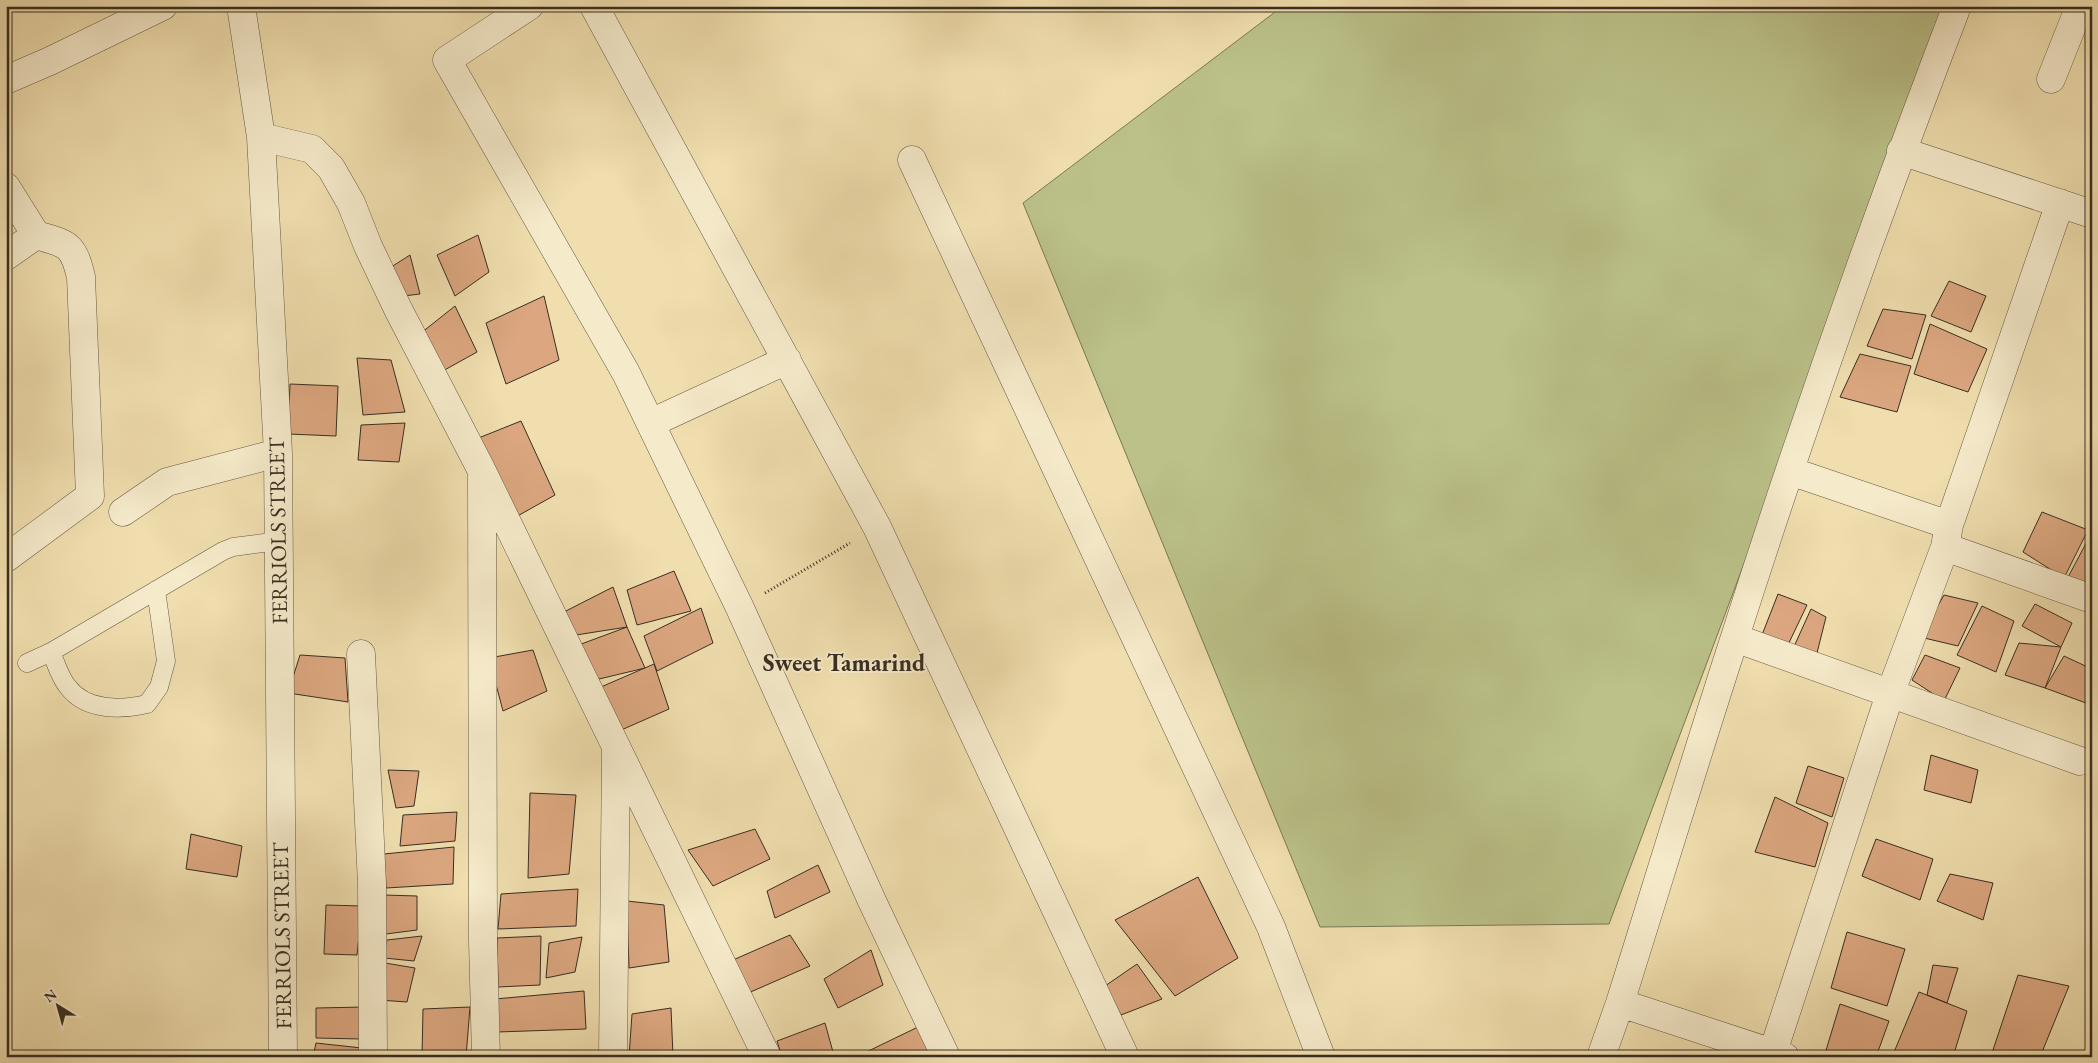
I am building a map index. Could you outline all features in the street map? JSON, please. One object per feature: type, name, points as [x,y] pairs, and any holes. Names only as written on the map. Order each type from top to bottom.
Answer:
[{"type":"street","points":[[6,80],[50,61],[163,6]]},
{"type":"street","name":"FERRIOLS STREET","points":[[241,6],[261,138],[278,454],[283,1057]]},
{"type":"street","points":[[529,6],[447,60],[626,373],[740,608],[872,900],[946,1057]]},
{"type":"street","points":[[594,6],[877,527],[1125,1057]]},
{"type":"street","points":[[1601,1057],[1620,1003],[1735,638],[1790,471],[1901,151],[1957,6]]},
{"type":"street","points":[[2051,80],[2080,6]]},
{"type":"street","points":[[261,138],[312,149],[331,168],[351,203],[368,246],[401,316],[482,469],[767,1057]]},
{"type":"street","points":[[1901,151],[2092,214]]},
{"type":"street","points":[[912,160],[1271,927],[1320,1057]]},
{"type":"street","points":[[6,187],[36,235],[65,243],[76,256],[81,277],[90,496],[6,558]]},
{"type":"street","points":[[1620,1003],[1779,1054],[1890,694],[1947,536],[2060,203]]},
{"type":"street","points":[[6,256],[36,235]]},
{"type":"street","points":[[651,423],[787,360]]},
{"type":"street","points":[[123,512],[167,482],[278,454]]},
{"type":"street","points":[[482,469],[483,940],[486,1057]]},
{"type":"street","points":[[1790,471],[2092,599]]},
{"type":"street","points":[[1735,638],[2080,762]]},
{"type":"street","points":[[361,654],[372,884],[373,1057]]},
{"type":"street","points":[[613,1057],[616,747]]},
{"type":"lane","points":[[27,663],[51,652],[223,550],[279,541]]},
{"type":"lane","points":[[51,652],[67,687],[81,699],[97,706],[130,708],[148,704],[159,687],[166,661],[156,590]]},
{"type":"path","points":[[740,608],[877,527]]},
{"type":"green space","points":[[1283,6],[1953,6],[1609,924],[1320,927],[1023,203]]},
{"type":"building","points":[[478,235],[489,272],[455,296],[437,255]]},
{"type":"building","points":[[410,255],[420,294],[395,297],[385,271]]},
{"type":"building","points":[[1949,281],[1986,296],[1971,332],[1931,316]]},
{"type":"building","points":[[544,296],[559,360],[506,384],[486,323]]},
{"type":"building","points":[[455,306],[477,352],[441,372],[421,333]]},
{"type":"building","points":[[1883,309],[1926,315],[1912,359],[1867,346]]},
{"type":"building","points":[[1930,324],[1987,349],[1968,392],[1914,374]]},
{"type":"building","points":[[1860,354],[1911,366],[1897,412],[1840,397]]},
{"type":"building","points":[[357,358],[391,360],[405,412],[363,415]]},
{"type":"building","points":[[290,384],[338,386],[336,436],[288,434]]},
{"type":"building","points":[[521,421],[555,495],[514,518],[471,441]]},
{"type":"building","points":[[405,423],[399,462],[358,460],[361,425]]},
{"type":"building","points":[[2042,512],[2088,530],[2064,578],[2023,552]]},
{"type":"building","points":[[2092,532],[2092,591],[2066,581]]},
{"type":"building","points":[[674,571],[691,611],[637,625],[627,590]]},
{"type":"building","points":[[613,587],[627,627],[576,635],[560,614]]},
{"type":"building","points":[[1778,594],[1807,605],[1786,649],[1760,640]]},
{"type":"building","points":[[1944,595],[1978,603],[1958,646],[1920,637]]},
{"type":"building","points":[[2035,604],[2072,623],[2061,647],[2022,626]]},
{"type":"building","points":[[1982,606],[2014,621],[1996,672],[1957,655]]},
{"type":"building","points":[[701,608],[713,643],[657,671],[644,636]]},
{"type":"building","points":[[1811,609],[1826,617],[1816,657],[1792,651]]},
{"type":"building","points":[[627,627],[645,668],[595,680],[576,646]]},
{"type":"building","points":[[2019,643],[2061,647],[2045,688],[2005,675]]},
{"type":"building","points":[[533,650],[547,691],[503,711],[489,658]]},
{"type":"building","points":[[300,655],[345,658],[348,702],[288,693]]},
{"type":"building","points":[[1925,655],[1960,668],[1944,701],[1912,680]]},
{"type":"building","points":[[2064,656],[2092,669],[2092,688],[2086,703],[2045,688]]},
{"type":"building","points":[[654,664],[669,709],[619,731],[594,690]]},
{"type":"building","points":[[1931,755],[1978,770],[1971,803],[1924,790]]},
{"type":"building","points":[[1808,766],[1844,778],[1832,817],[1796,803]]},
{"type":"building","points":[[388,770],[419,771],[414,806],[396,808]]},
{"type":"building","points":[[530,793],[576,795],[569,874],[528,878]]},
{"type":"building","points":[[1775,797],[1828,823],[1815,867],[1755,852]]},
{"type":"building","points":[[457,812],[455,841],[400,846],[403,815]]},
{"type":"building","points":[[755,829],[770,859],[713,886],[688,850]]},
{"type":"building","points":[[191,834],[242,846],[237,877],[186,869]]},
{"type":"building","points":[[1876,839],[1933,859],[1920,900],[1862,876]]},
{"type":"building","points":[[454,847],[453,884],[386,888],[384,854]]},
{"type":"building","points":[[818,865],[830,892],[775,918],[767,891]]},
{"type":"building","points":[[1950,874],[1993,883],[1983,920],[1937,901]]},
{"type":"building","points":[[1198,877],[1238,958],[1175,996],[1115,920]]},
{"type":"building","points":[[578,889],[576,926],[498,929],[501,894]]},
{"type":"building","points":[[383,895],[417,896],[417,930],[386,934]]},
{"type":"building","points":[[627,901],[664,905],[669,962],[629,968]]},
{"type":"building","points":[[326,905],[362,906],[357,955],[324,954]]},
{"type":"building","points":[[1847,932],[1905,949],[1887,1006],[1831,988]]},
{"type":"building","points":[[790,935],[810,966],[746,994],[733,960]]},
{"type":"building","points":[[422,936],[414,961],[384,958],[387,940]]},
{"type":"building","points":[[541,936],[540,985],[498,987],[497,938]]},
{"type":"building","points":[[582,937],[575,972],[546,978],[549,943]]},
{"type":"building","points":[[871,950],[883,985],[838,1008],[824,979]]},
{"type":"building","points":[[385,963],[415,968],[407,1002],[379,1000]]},
{"type":"building","points":[[1137,964],[1162,999],[1121,1015],[1105,986]]},
{"type":"building","points":[[1933,965],[1958,968],[1947,1003],[1927,995]]},
{"type":"building","points":[[2018,975],[2069,986],[2040,1057],[2011,1057],[1992,1053]]},
{"type":"building","points":[[584,991],[586,1029],[497,1032],[495,999]]},
{"type":"building","points":[[1919,992],[1967,1011],[1953,1057],[1892,1057]]},
{"type":"building","points":[[1840,1004],[1889,1021],[1876,1057],[1824,1057]]},
{"type":"building","points":[[365,1007],[361,1039],[316,1038],[316,1008]]},
{"type":"building","points":[[470,1007],[466,1057],[422,1057],[423,1009]]},
{"type":"building","points":[[671,1008],[673,1056],[629,1057],[632,1014]]},
{"type":"building","points":[[825,1023],[833,1052],[823,1057],[782,1057],[777,1041]]},
{"type":"building","points":[[918,1027],[930,1057],[856,1057]]},
{"type":"building","points":[[316,1043],[362,1048],[361,1057],[313,1057]]},
{"type":"district","name":"Sweet Tamarind","points":[[844,662]]}]
